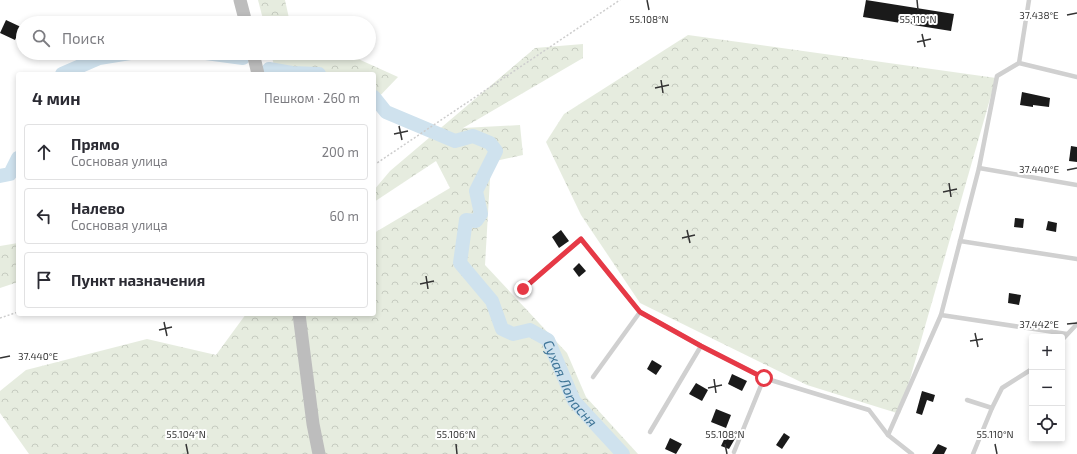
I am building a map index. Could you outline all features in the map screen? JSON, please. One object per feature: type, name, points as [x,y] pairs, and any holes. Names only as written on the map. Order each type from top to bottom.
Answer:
[{"type":"street","points":[[240,0],[244,16]]},
{"type":"street","points":[[255,60],[258,72]]},
{"type":"street","points":[[299,316],[313,424],[319,454]]},
{"type":"lane","points":[[1019,63],[1029,0]]},
{"type":"lane","points":[[888,435],[941,315],[979,168],[997,76],[1019,63],[1077,77]]},
{"type":"lane","points":[[979,168],[1077,185]]},
{"type":"lane","points":[[523,289],[581,239],[640,312],[701,346],[764,378],[869,410],[888,435],[912,454]]},
{"type":"lane","points":[[960,241],[1077,259]]},
{"type":"lane","points":[[593,377],[640,312]]},
{"type":"lane","points":[[941,315],[1067,334]]},
{"type":"lane","points":[[1065,336],[1077,324]]},
{"type":"lane","points":[[650,432],[701,346]]},
{"type":"lane","points":[[973,454],[1002,388],[1029,370]]},
{"type":"lane","points":[[734,452],[764,378]]},
{"type":"lane","points":[[966,400],[992,408]]},
{"type":"path","points":[[376,164],[620,0]]},
{"type":"path","points":[[0,318],[16,313]]},
{"type":"green space","points":[[258,0],[285,0],[288,16],[262,16]]},
{"type":"green space","points":[[688,35],[996,78],[900,414],[807,385],[640,303],[581,215],[546,142],[564,114]]},
{"type":"green space","points":[[583,44],[583,58],[463,128],[520,125],[523,155],[491,162],[485,265],[567,353],[586,397],[638,454],[29,454],[0,413],[0,391],[26,370],[147,339],[216,355],[245,316],[376,316],[376,232],[450,188],[436,161],[376,201],[376,188],[390,171],[535,48]]},
{"type":"green space","points":[[273,60],[360,60],[398,77],[376,100],[376,72],[276,72]]},
{"type":"green space","points":[[16,243],[16,283],[0,288],[0,246]]},
{"type":"building","points":[[866,0],[954,14],[951,31],[863,17]]},
{"type":"building","points":[[6,20],[16,25],[15,40],[0,33]]},
{"type":"building","points":[[1022,92],[1050,98],[1049,107],[1020,105]]},
{"type":"building","points":[[1071,146],[1077,147],[1077,162],[1069,161]]},
{"type":"building","points":[[1015,218],[1024,219],[1023,228],[1014,227]]},
{"type":"building","points":[[1048,221],[1057,223],[1056,232],[1046,230]]},
{"type":"building","points":[[561,230],[569,241],[559,248],[552,237]]},
{"type":"building","points":[[579,263],[586,271],[579,277],[573,269]]},
{"type":"building","points":[[1009,293],[1021,295],[1019,305],[1008,303]]},
{"type":"building","points":[[652,360],[662,366],[656,375],[647,369]]},
{"type":"building","points":[[732,374],[747,381],[742,391],[728,384]]},
{"type":"building","points":[[696,383],[708,390],[702,401],[689,394]]},
{"type":"building","points":[[922,391],[935,395],[933,402],[927,400],[922,415],[916,413]]},
{"type":"building","points":[[716,409],[731,415],[726,428],[711,422]]},
{"type":"building","points":[[727,433],[736,437],[729,449],[721,446]]},
{"type":"building","points":[[784,433],[790,437],[782,449],[776,445]]},
{"type":"building","points":[[670,438],[682,444],[676,454],[665,449]]},
{"type":"building","points":[[938,444],[947,448],[944,454],[932,454]]},
{"type":"waterway","name":"Сухая Лопасня","points":[[67,72],[94,60]]},
{"type":"waterway","name":"Сухая Лопасня","points":[[269,69],[286,72]]},
{"type":"waterway","name":"Сухая Лопасня","points":[[376,100],[386,112],[455,141],[473,136],[490,143],[496,151],[476,191],[481,214],[476,221],[466,220],[460,263],[492,301],[502,329],[513,334],[530,330],[548,340],[574,401],[623,454]]},
{"type":"waterway","name":"Сухая Лопасня","points":[[0,176],[10,174],[16,162]]},
{"type":"route","points":[[523,289],[581,239],[640,312],[701,346],[764,378]]}]
